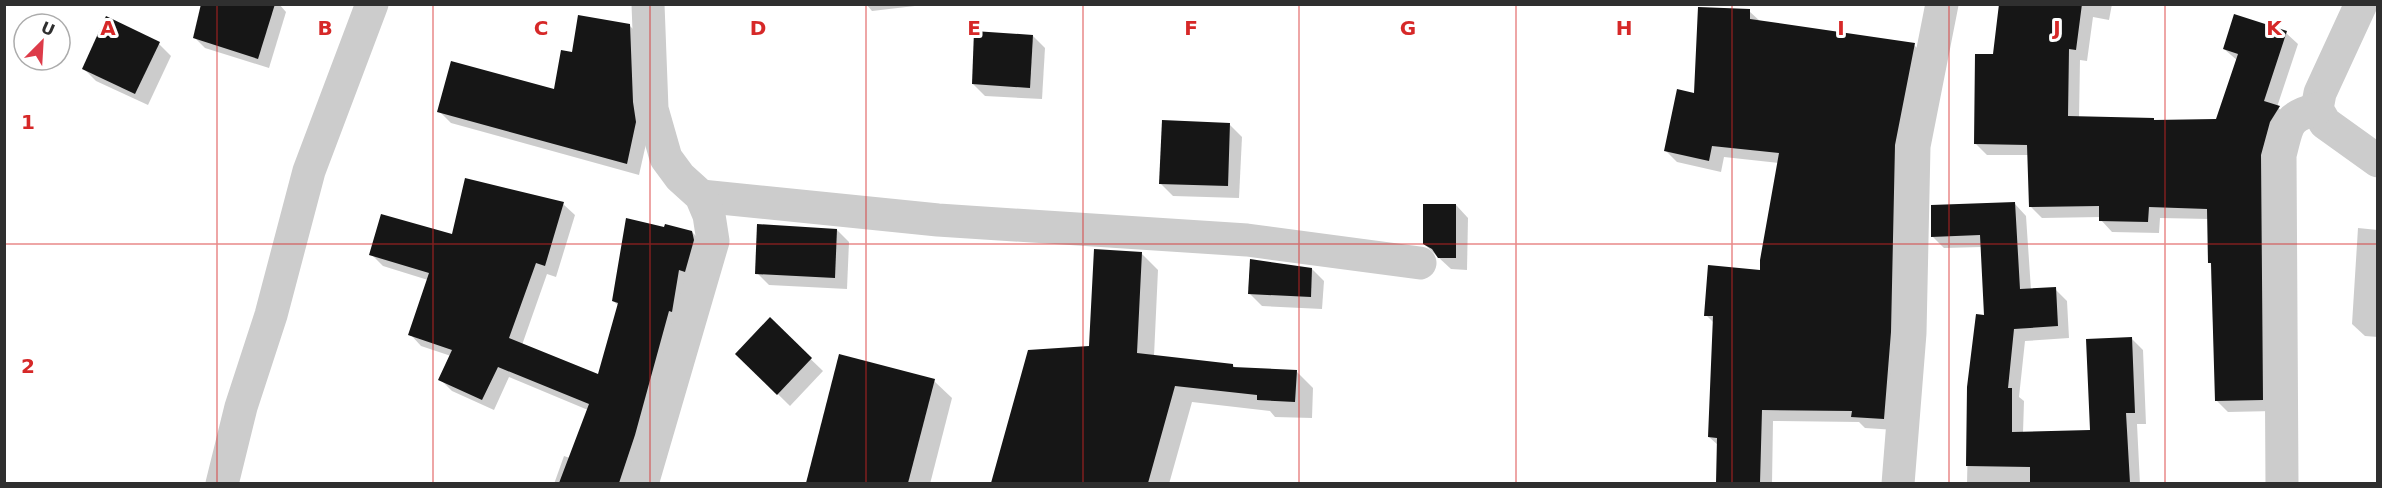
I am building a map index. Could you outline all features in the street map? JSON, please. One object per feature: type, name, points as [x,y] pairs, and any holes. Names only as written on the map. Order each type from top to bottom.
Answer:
[{"type":"street","points":[[222,483],[241,407],[272,315],[309,171],[372,4]]},
{"type":"street","points":[[642,483],[713,241],[709,215],[701,196],[680,177],[666,158],[652,109],[648,4]]},
{"type":"street","points":[[1898,483],[1910,333],[1914,146],[1942,4]]},
{"type":"street","points":[[2361,4],[2320,93],[2317,109],[2325,123],[2378,161]]},
{"type":"street","points":[[2282,483],[2280,155],[2290,122],[2298,113],[2317,109]]},
{"type":"street","points":[[701,196],[938,220],[1247,240],[1419,262]]},
{"type":"building","points":[[201,4],[275,4],[258,59],[193,38]]},
{"type":"building","points":[[1999,4],[2082,4],[2076,50],[2069,49],[2068,116],[2154,118],[2154,120],[2216,119],[2238,54],[2223,49],[2234,14],[2287,31],[2264,101],[2280,106],[2270,122],[2261,155],[2263,400],[2215,401],[2207,209],[2149,207],[2148,222],[2099,221],[2099,206],[2029,207],[2027,145],[1974,144],[1975,54],[1993,54]]},
{"type":"building","points":[[1698,7],[1750,9],[1750,19],[1915,43],[1895,145],[1891,332],[1884,419],[1851,417],[1852,411],[1762,410],[1760,483],[1716,483],[1717,438],[1708,437],[1713,316],[1704,316],[1708,265],[1760,270],[1779,153],[1712,146],[1709,161],[1664,151],[1677,89],[1694,93]]},
{"type":"building","points":[[578,15],[630,24],[636,122],[627,164],[437,112],[451,61],[554,89],[561,50],[572,52]]},
{"type":"building","points":[[106,16],[160,42],[135,94],[82,69]]},
{"type":"building","points":[[974,31],[1033,35],[1030,88],[972,84]]},
{"type":"building","points":[[1162,120],[1230,123],[1228,186],[1159,184]]},
{"type":"building","points":[[465,178],[564,202],[545,266],[536,263],[509,338],[598,374],[618,303],[612,301],[626,218],[692,231],[694,240],[685,272],[679,270],[672,312],[669,311],[635,435],[619,483],[559,483],[589,404],[498,367],[482,400],[438,380],[452,350],[408,335],[429,273],[369,255],[381,214],[452,234]]},
{"type":"building","points":[[2015,202],[2020,289],[2056,287],[2058,326],[2014,329],[2008,388],[2012,388],[2012,432],[2090,430],[2086,339],[2132,337],[2135,413],[2126,413],[2130,483],[2030,483],[2030,467],[1966,466],[1967,387],[1976,314],[1984,315],[1980,235],[1931,237],[1931,205]]},
{"type":"building","points":[[1423,204],[1456,204],[1456,258],[1438,258],[1432,249],[1423,244]]},
{"type":"building","points":[[757,224],[837,229],[835,278],[755,274]]},
{"type":"building","points":[[1094,249],[1142,252],[1137,353],[1233,364],[1233,367],[1297,370],[1295,402],[1257,400],[1257,395],[1175,386],[1148,483],[991,483],[1028,350],[1089,346]]},
{"type":"building","points":[[1250,259],[1312,268],[1311,297],[1248,294]]},
{"type":"building","points":[[770,317],[812,358],[777,395],[735,354]]},
{"type":"building","points":[[839,354],[935,379],[908,483],[806,483]]}]
